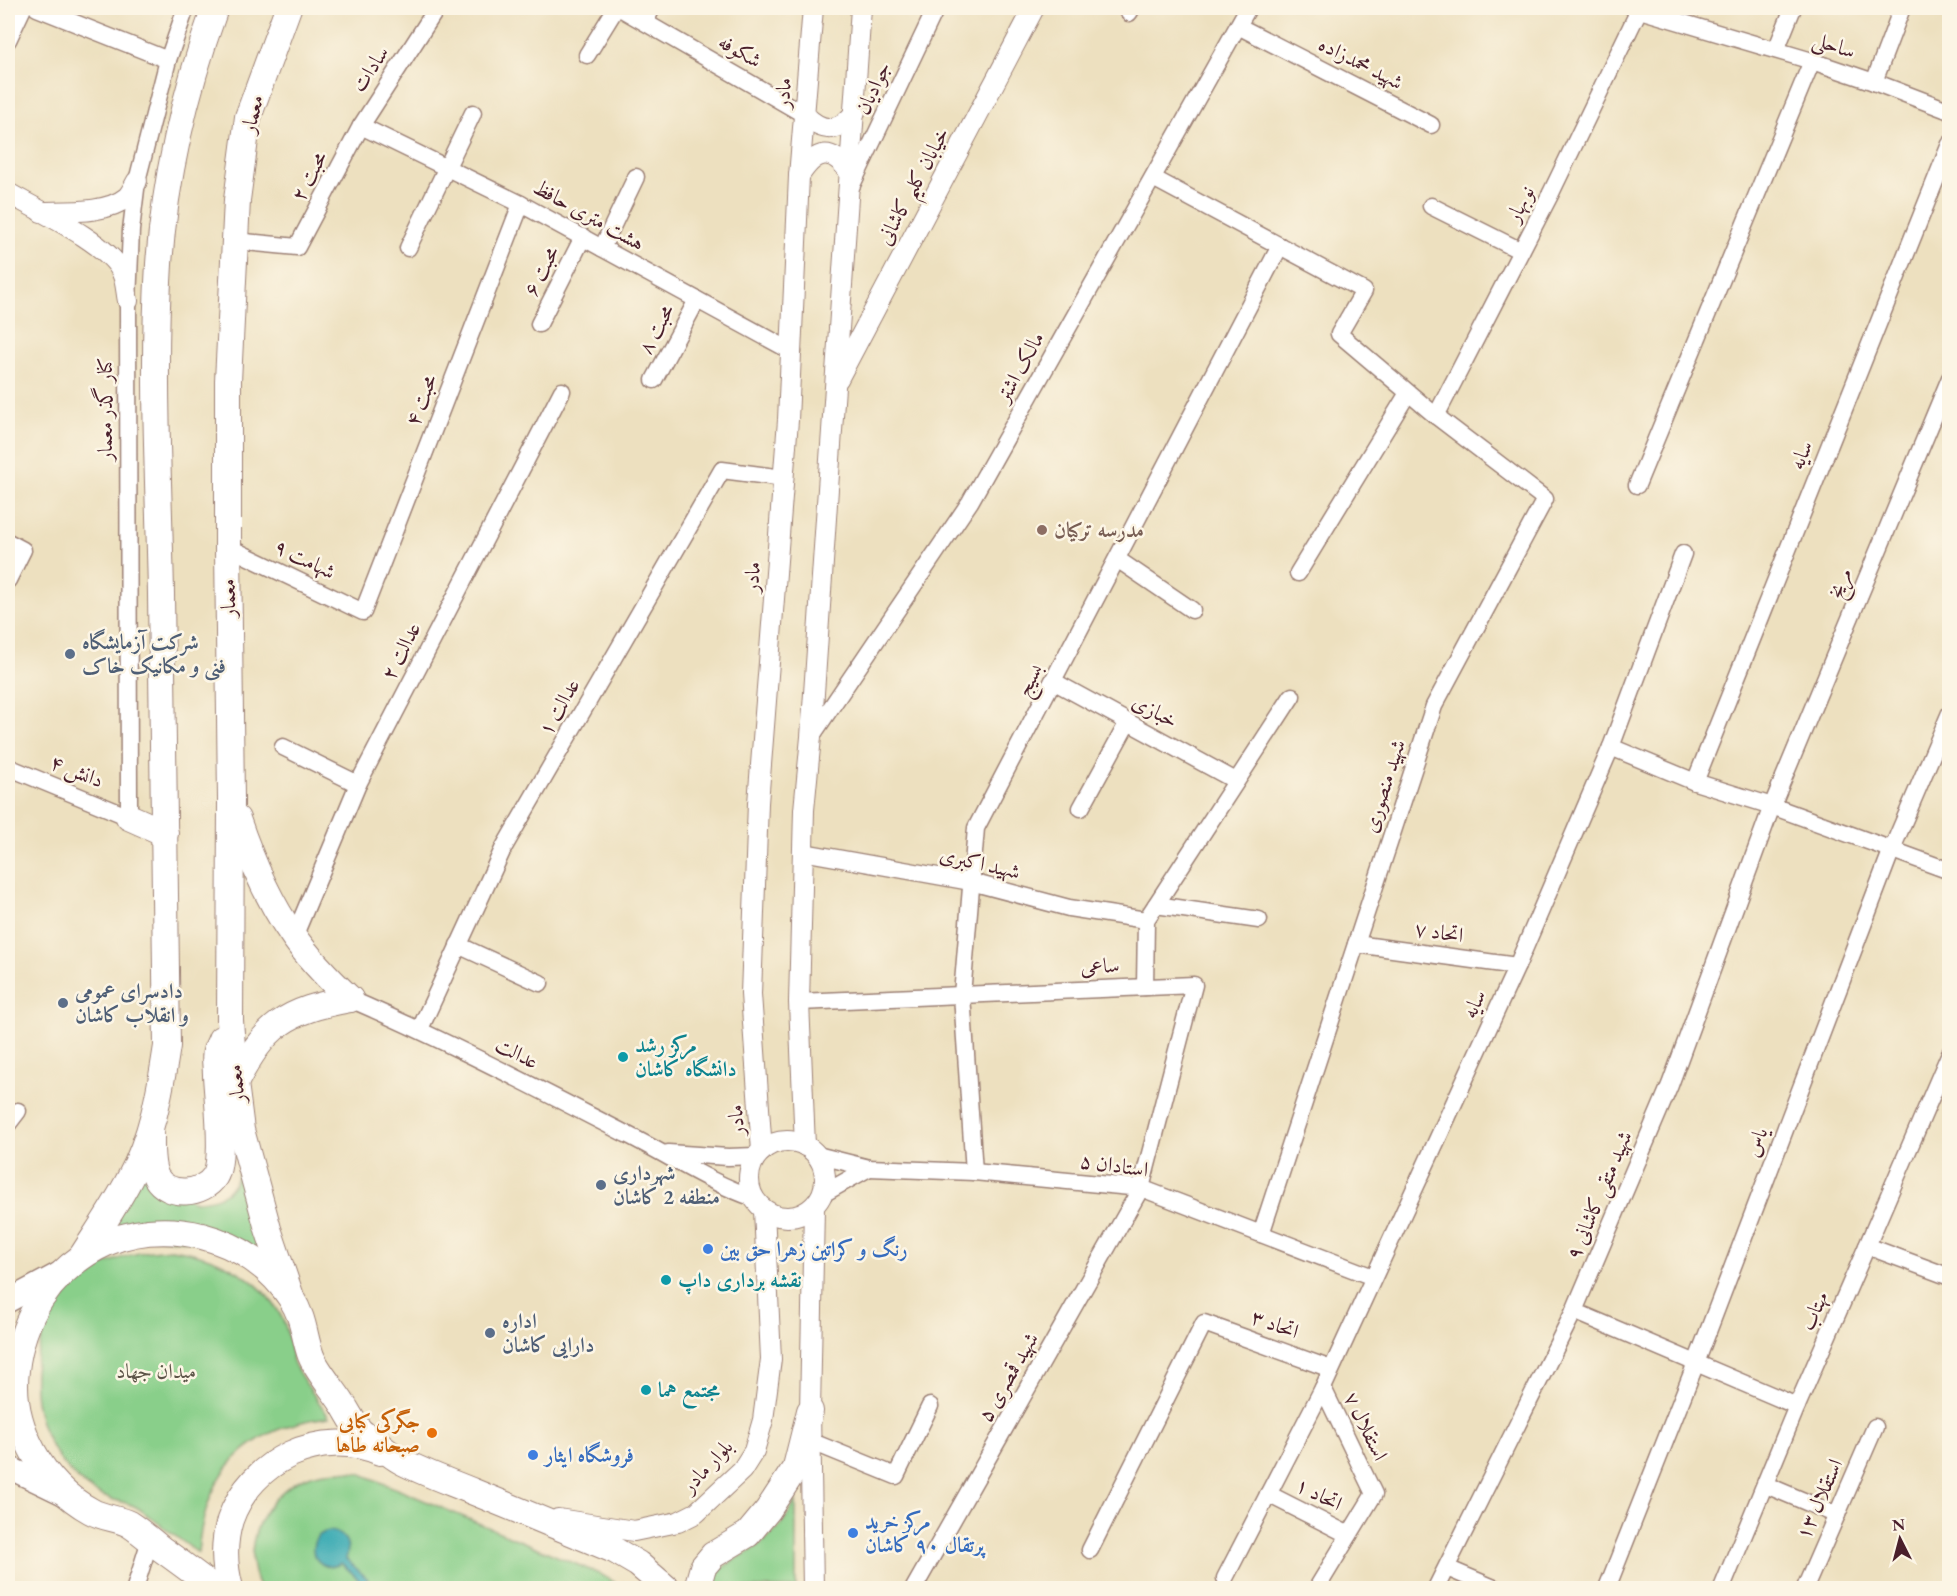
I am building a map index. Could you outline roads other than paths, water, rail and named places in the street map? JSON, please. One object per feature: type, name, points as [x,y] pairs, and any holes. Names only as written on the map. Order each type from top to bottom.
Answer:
[{"type":"main road","points":[[214,1588],[127,1523],[93,1512],[55,1483],[40,1464],[29,1444],[21,1422],[16,1387],[17,1357],[24,1329],[41,1298],[73,1264],[130,1178],[152,1123],[167,1046],[156,367],[159,261],[167,200],[182,122],[198,57],[215,8]]},
{"type":"main road","name":"معمار","points":[[288,8],[248,117],[237,200],[228,381],[228,547],[231,800],[230,1021],[235,1083],[241,1130],[268,1229],[291,1297]]},
{"type":"main road","points":[[231,800],[246,845],[265,890],[294,937],[320,969],[350,999]]},
{"type":"main road","points":[[129,817],[165,833]]},
{"type":"main road","points":[[235,1083],[248,1057],[264,1036],[279,1023],[295,1013],[323,1004],[350,999]]},
{"type":"main road","points":[[152,1123],[153,1168],[162,1184],[182,1191],[196,1191],[208,1185],[219,1165],[215,1053],[230,1021]]},
{"type":"main road","points":[[8,1301],[102,1245],[124,1237],[148,1232],[171,1231],[218,1240],[249,1256],[276,1279],[291,1297],[303,1319],[311,1357],[360,1431],[399,1460]]},
{"type":"main road","points":[[697,1588],[703,1567],[713,1555],[748,1534],[768,1510],[796,1467],[810,1411]]},
{"type":"main road","points":[[230,1588],[225,1569],[225,1545],[230,1521],[240,1499],[256,1478],[273,1463],[302,1449],[342,1443],[367,1447],[615,1550],[638,1564],[666,1588]]},
{"type":"main road","points":[[8,1467],[73,1498]]},
{"type":"street","points":[[8,40],[23,8]]},
{"type":"street","points":[[37,8],[168,60]]},
{"type":"street","name":"کنار گذر معمار","points":[[129,817],[128,301],[131,230],[138,181],[168,60],[186,8]]},
{"type":"street","name":"سادات","points":[[361,126],[437,8]]},
{"type":"street","name":"شکوفه","points":[[587,55],[618,8],[648,15],[805,115]]},
{"type":"street","name":"مادر","points":[[759,1154],[752,982],[758,803],[793,352],[799,176],[813,8]]},
{"type":"street","points":[[811,1150],[799,1002],[804,810],[811,737],[861,8]]},
{"type":"street","name":"جوادیان","points":[[850,180],[936,8]]},
{"type":"street","name":"خیابان کلیم کاشانی","points":[[835,386],[1034,8]]},
{"type":"street","name":"مالک اشتر","points":[[811,737],[970,502],[1248,8]]},
{"type":"street","name":"ساحلی","points":[[1637,8],[1812,61],[1950,111]]},
{"type":"street","name":"نوبهار","points":[[1436,416],[1551,193],[1637,8]]},
{"type":"street","points":[[1776,50],[1793,8]]},
{"type":"street","points":[[1874,82],[1902,8]]},
{"type":"street","name":"شهید محمدزاده","points":[[1238,26],[1431,125]]},
{"type":"street","points":[[1637,485],[1812,61]]},
{"type":"street","points":[[805,115],[813,124],[825,128],[837,128],[848,122],[855,112]]},
{"type":"street","points":[[408,248],[472,113]]},
{"type":"street","name":"محبت ۲","points":[[235,241],[297,247],[361,126]]},
{"type":"street","name":"هشت متری حافظ","points":[[361,126],[521,204],[793,352]]},
{"type":"street","name":"سایه","points":[[1695,782],[1950,144]]},
{"type":"street","points":[[799,176],[808,162],[819,154],[832,155],[842,162],[850,180]]},
{"type":"street","points":[[602,248],[636,177]]},
{"type":"street","points":[[1153,178],[1364,291],[1339,334],[1436,416]]},
{"type":"street","points":[[41,212],[91,210],[110,206],[127,197],[138,181]]},
{"type":"street","points":[[8,193],[76,232],[112,257],[122,272],[128,301]]},
{"type":"street","name":"محبت ۴","points":[[363,612],[521,204]]},
{"type":"street","points":[[1431,206],[1521,251]]},
{"type":"street","name":"محبت ۶","points":[[539,324],[583,237]]},
{"type":"street","name":"بسیج","points":[[974,1172],[962,995],[976,828],[1280,246]]},
{"type":"street","name":"محبت ۸","points":[[654,380],[697,300]]},
{"type":"street","name":"مریخ","points":[[1772,806],[1950,378]]},
{"type":"street","name":"عدالت ۲","points":[[294,937],[358,784],[562,392]]},
{"type":"street","points":[[1298,573],[1408,393]]},
{"type":"street","name":"شهید منصوری","points":[[1261,1234],[1434,706],[1545,499],[1436,416]]},
{"type":"street","name":"عدالت ۱","points":[[420,1029],[504,847],[722,470],[784,478]]},
{"type":"street","points":[[8,542],[23,550],[8,580]]},
{"type":"street","name":"شهامت ۹","points":[[228,547],[363,612]]},
{"type":"street","name":"سایه","points":[[1373,1277],[1517,966],[1611,747],[1683,554]]},
{"type":"street","points":[[1117,559],[1191,610]]},
{"type":"street","name":"خبازی","points":[[1053,681],[1236,781]]},
{"type":"street","points":[[1145,987],[1146,920],[1292,696]]},
{"type":"street","name":"یاس","points":[[1607,1588],[1696,1363],[1892,849],[1950,713]]},
{"type":"street","points":[[1081,808],[1128,722]]},
{"type":"street","points":[[283,747],[358,784]]},
{"type":"street","points":[[1611,747],[1695,782],[1772,806],[1950,871]]},
{"type":"street","name":"دانش ۴","points":[[8,767],[129,817]]},
{"type":"street","name":"شهید متقی کاشانی ۹","points":[[1437,1588],[1574,1311],[1670,1085],[1772,806]]},
{"type":"street","name":"شهید اکبری","points":[[803,852],[971,882],[1069,908],[1146,920]]},
{"type":"street","points":[[1156,905],[1259,920]]},
{"type":"street","name":"اتحاد ۷","points":[[1356,944],[1517,966]]},
{"type":"street","points":[[458,945],[540,983]]},
{"type":"street","name":"ساعی","points":[[799,1002],[1194,985],[1141,1188]]},
{"type":"street","name":"عدالت","points":[[350,999],[420,1029],[759,1204]]},
{"type":"street","name":"مهتاب","points":[[1722,1588],[1797,1406],[1950,1053]]},
{"type":"street","points":[[813,1588],[810,1411],[818,1201],[826,1181],[824,1167],[811,1150],[788,1141],[769,1146],[759,1154],[750,1171],[749,1182],[759,1204],[773,1215],[784,1218],[795,1217],[818,1201],[869,1168]]},
{"type":"street","name":"استادان ۵","points":[[811,1150],[869,1168],[974,1172],[1141,1188],[1373,1277]]},
{"type":"street","points":[[662,1152],[728,1157],[759,1154]]},
{"type":"street","name":"شهید قمصری ۵","points":[[914,1588],[1141,1188]]},
{"type":"street","name":"بلوار مادر","points":[[528,1514],[634,1531],[653,1528],[678,1522],[696,1513],[742,1470],[754,1450],[764,1420],[771,1359],[759,1204]]},
{"type":"street","points":[[1868,1246],[1950,1277]]},
{"type":"street","name":"استقلال ۷","points":[[1317,1588],[1374,1494],[1323,1388],[1373,1277]]},
{"type":"street","points":[[1574,1311],[1797,1406]]},
{"type":"street","name":"اتحاد ۳","points":[[1090,1550],[1204,1323],[1331,1369]]},
{"type":"street","points":[[1225,1578],[1323,1388]]},
{"type":"street","points":[[810,1441],[896,1476],[930,1406]]},
{"type":"street","name":"استقلال ۱۳","points":[[1805,1588],[1875,1427]]},
{"type":"street","points":[[1766,1485],[1837,1515]]},
{"type":"street","name":"اتحاد ۱","points":[[1268,1494],[1349,1535]]},
{"type":"street","points":[[135,1588],[150,1540]]},
{"type":"street","points":[[1447,1568],[1494,1588]]},
{"type":"water","points":[[330,1531],[340,1534],[346,1540],[348,1549],[346,1559],[368,1579],[364,1584],[341,1563],[326,1566],[314,1556],[313,1547],[316,1539],[321,1534]]},
{"type":"place","name":"مدرسه ترکیان","points":[[1042,530]]},
{"type":"place","name":"شرکت آزمایشگاه فنی و مکانیک خاک","points":[[70,654]]},
{"type":"place","name":"دادسرای عمومی و انقلاب کاشان","points":[[63,1003]]},
{"type":"place","name":"مرکز رشد دانشگاه کاشان","points":[[623,1057]]},
{"type":"place","name":"شهرداری منطفه 2 کاشان","points":[[601,1185]]},
{"type":"place","name":"رنگ و کراتین زهرا حق بین","points":[[708,1249]]},
{"type":"place","name":"نقشه برداری داپ","points":[[666,1280]]},
{"type":"place","name":"اداره دارایی کاشان","points":[[490,1333]]},
{"type":"place","name":"مجتمع هما","points":[[646,1390]]},
{"type":"place","name":"جگرکی کبابی صبحانه طاها","points":[[432,1433]]},
{"type":"place","name":"فروشگاه ایثار","points":[[533,1455]]},
{"type":"place","name":"مرکز خرید پرتقال ۹۰ کاشان","points":[[853,1533]]},
{"type":"park label","name":"میدان جهاد","points":[[156,1371]]}]
